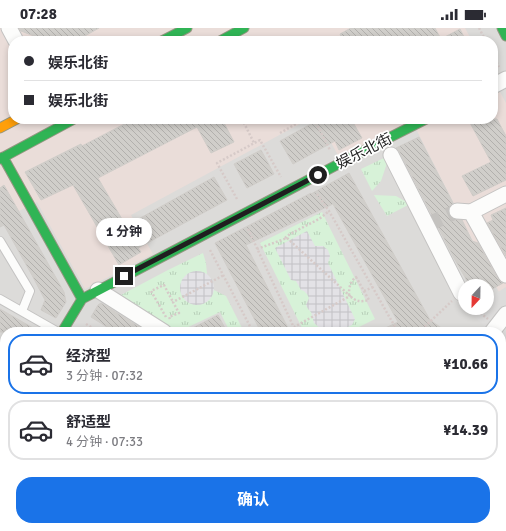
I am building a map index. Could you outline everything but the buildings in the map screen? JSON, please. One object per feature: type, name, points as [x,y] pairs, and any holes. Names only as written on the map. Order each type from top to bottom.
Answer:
[{"type":"street","points":[[172,36],[187,28]]},
{"type":"street","points":[[229,36],[244,28]]},
{"type":"street","points":[[502,28],[506,36]]},
{"type":"street","points":[[65,124],[2,158],[82,299]]},
{"type":"street","name":"娱乐北街","points":[[65,327],[82,299],[337,164],[416,124]]},
{"type":"street","points":[[391,154],[458,296]]},
{"type":"street","points":[[506,194],[464,211],[506,274]]},
{"type":"street","points":[[98,290],[168,327]]},
{"type":"street","points":[[496,327],[506,314]]},
{"type":"lane","points":[[0,241],[30,292],[22,311]]},
{"type":"lane","points":[[0,299],[49,327]]},
{"type":"path","points":[[244,124],[254,143]]},
{"type":"path","points":[[280,133],[296,124]]},
{"type":"path","points":[[317,124],[337,164]]},
{"type":"path","points":[[244,213],[217,163],[254,143],[260,140],[288,190]]},
{"type":"path","points":[[308,180],[329,211],[395,327]]},
{"type":"path","points":[[283,240],[290,234],[319,220],[329,211]]},
{"type":"path","points":[[250,234],[294,327],[350,296]]},
{"type":"path","points":[[203,235],[250,327]]},
{"type":"path","points":[[257,249],[287,238],[354,300],[362,302],[369,300],[356,277],[351,282],[349,288],[350,296]]},
{"type":"path","points":[[174,302],[224,275]]},
{"type":"path","points":[[164,285],[174,302],[179,313],[166,317],[151,291],[164,285]]},
{"type":"path","points":[[364,291],[373,287]]},
{"type":"path","points":[[424,327],[458,296]]},
{"type":"path","points":[[168,327],[170,317]]},
{"type":"shaded area","points":[[0,28],[506,28],[506,327],[0,327]]},
{"type":"shaded area","points":[[0,28],[465,28],[469,36],[8,36],[8,124],[300,124],[131,215],[153,254],[85,289],[37,202],[1,220]]},
{"type":"shaded area","points":[[498,88],[506,103],[506,306],[494,282],[494,279],[492,279],[414,124],[498,124]]},
{"type":"shaded area","points":[[321,124],[406,124],[339,157]]},
{"type":"shaded area","points":[[307,231],[315,246],[323,246],[328,250],[330,256],[328,263],[355,319],[352,325],[348,327],[319,327],[314,323],[311,312],[306,305],[309,298],[307,294],[301,290],[296,281],[291,280],[275,248]]},
{"type":"shaded area","points":[[194,271],[200,271],[204,272],[211,278],[214,288],[213,295],[207,302],[200,305],[194,305],[190,304],[183,298],[180,291],[180,285],[181,281],[187,274]]},
{"type":"shaded area","points":[[506,287],[506,327],[484,327],[473,315],[494,315],[494,295]]},
{"type":"green space","points":[[386,157],[388,160],[381,181],[372,191],[361,169]]},
{"type":"green space","points":[[374,195],[396,196],[410,204],[387,216]]},
{"type":"green space","points":[[322,212],[375,319],[359,327],[302,327],[260,243]]},
{"type":"green space","points":[[203,253],[207,274],[214,290],[226,296],[242,327],[228,327],[220,312],[188,327],[167,327],[119,296]]},
{"type":"tunnel","points":[[427,225],[457,211]]},
{"type":"traffic: fast","points":[[172,36],[187,28]]},
{"type":"traffic: fast","points":[[229,36],[244,28]]},
{"type":"traffic: fast","points":[[502,28],[506,36]]},
{"type":"traffic: fast","points":[[0,159],[65,124]]},
{"type":"traffic: fast","points":[[65,327],[82,299],[416,124]]},
{"type":"traffic: fast","points":[[3,157],[82,299]]},
{"type":"traffic: slow","points":[[0,128],[8,124]]},
{"type":"route","points":[[124,276],[318,175]]}]
